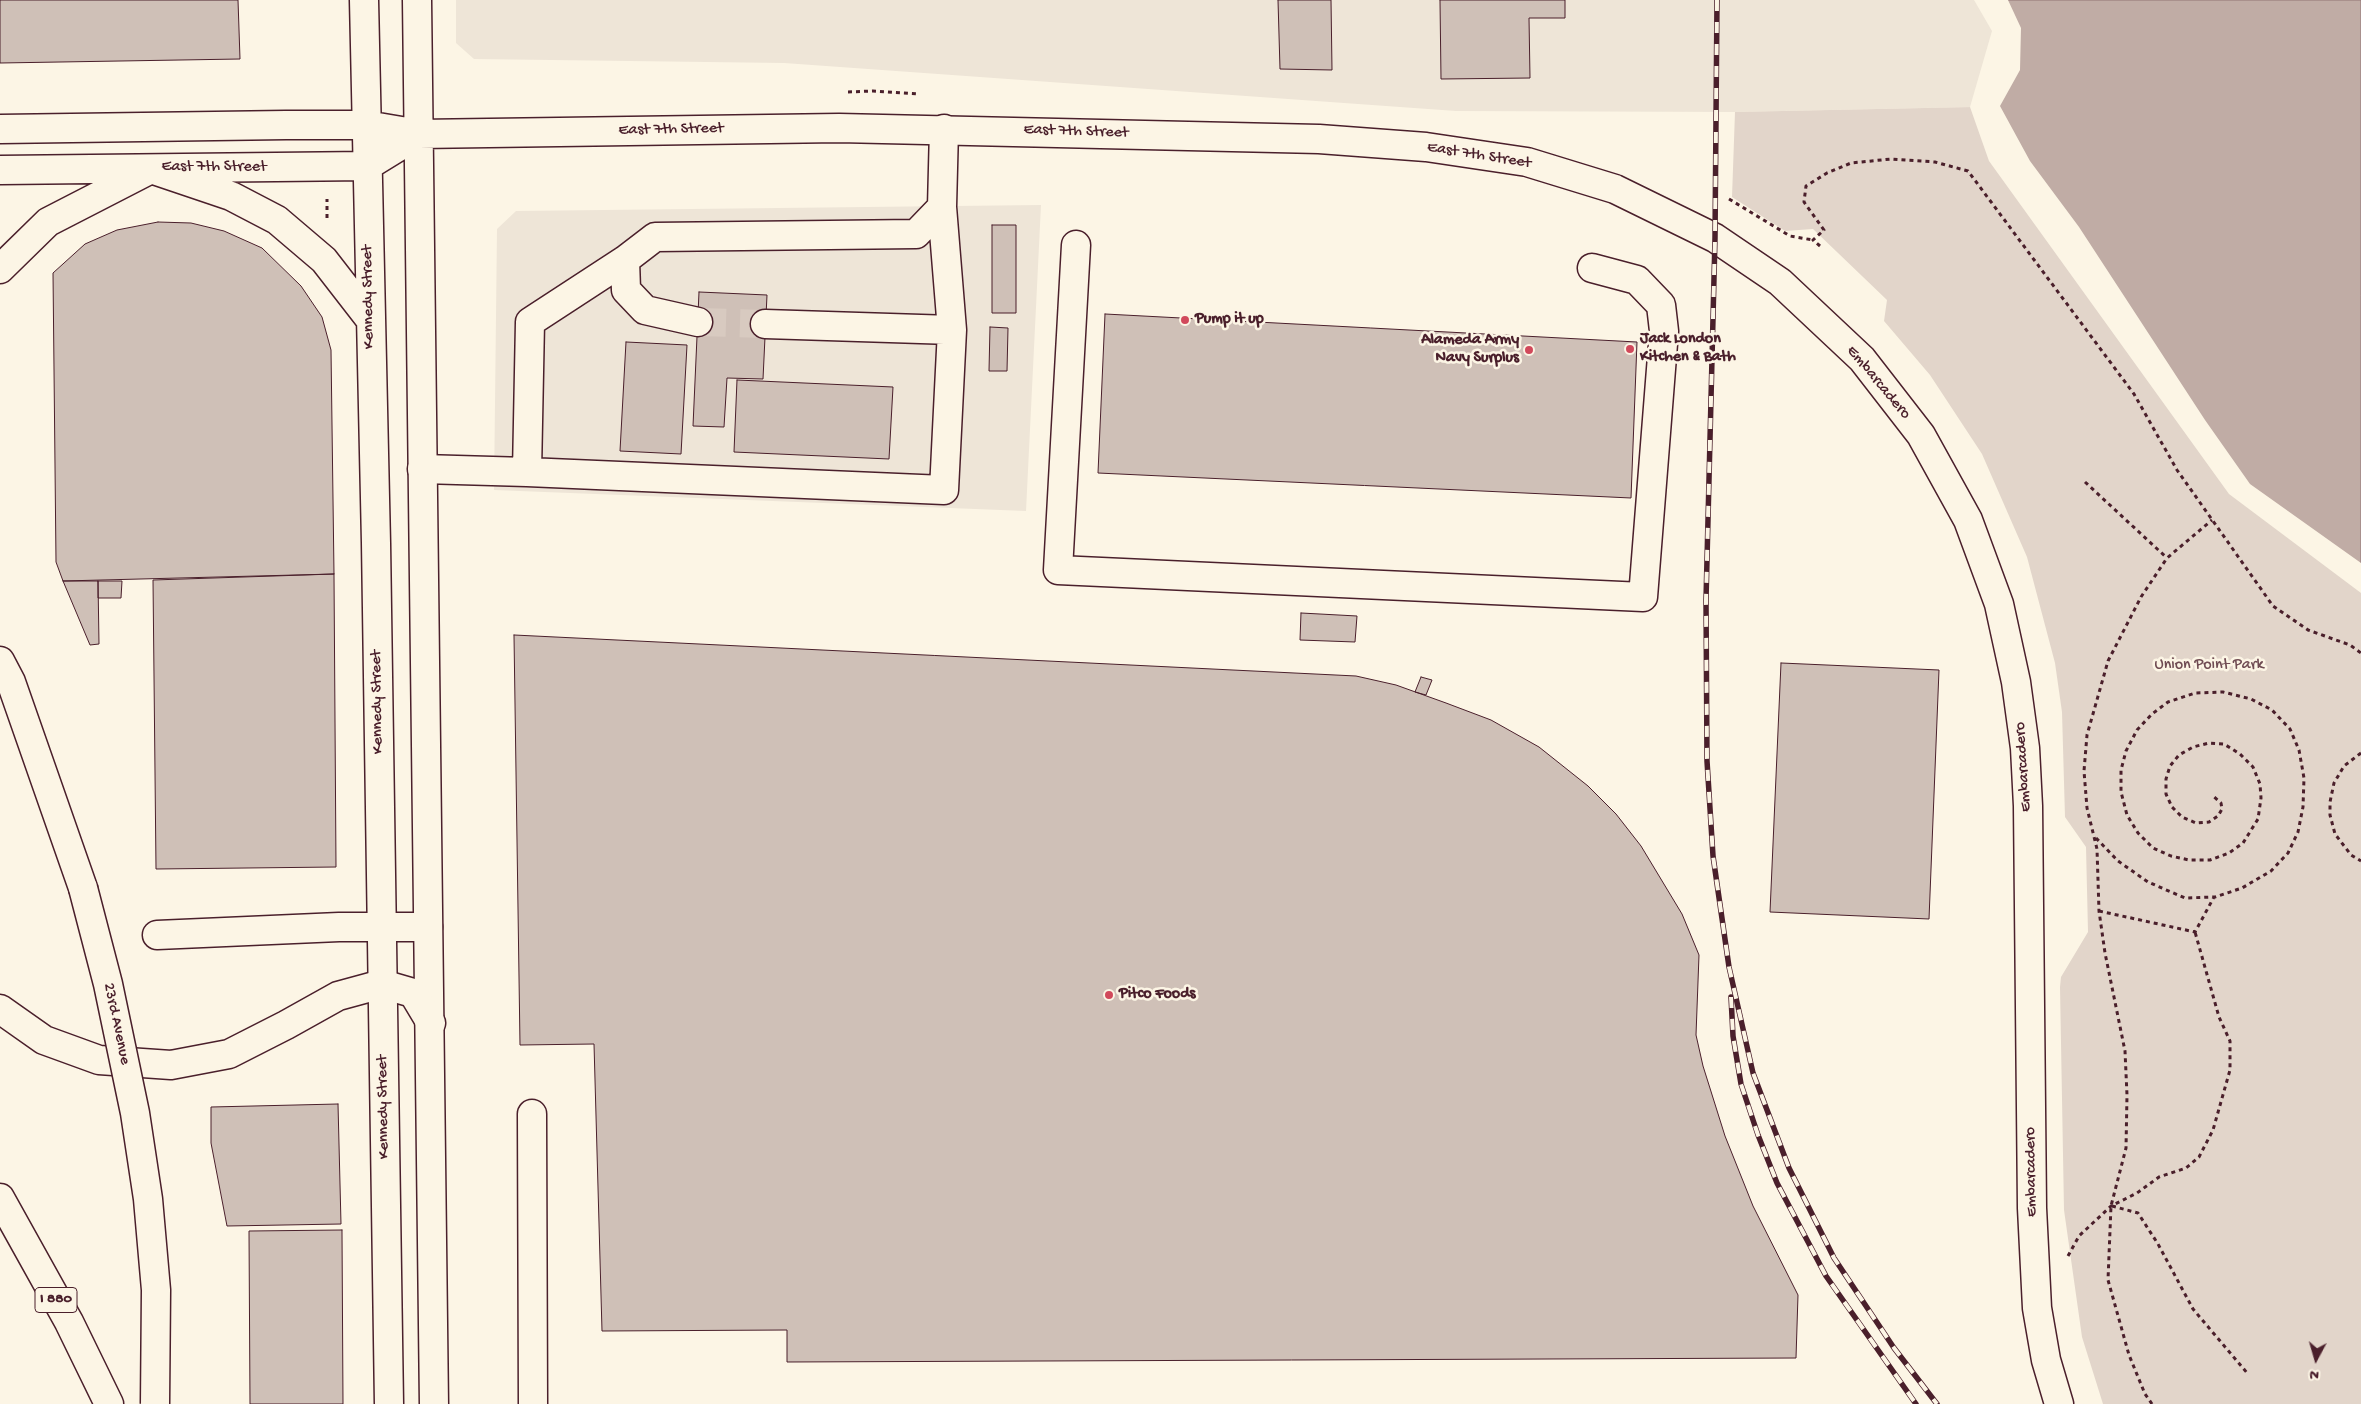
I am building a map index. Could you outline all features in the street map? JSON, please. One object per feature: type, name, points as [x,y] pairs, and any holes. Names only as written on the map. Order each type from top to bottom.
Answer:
[{"type":"main road","name":"Kennedy Street","points":[[364,0],[369,318],[376,543],[389,1404]]},
{"type":"main road","points":[[417,0],[428,926],[431,1023],[434,1404]]},
{"type":"main road","name":"East 7th Street","points":[[0,129],[286,124],[366,126],[419,134],[839,128],[1319,139],[1426,147],[1527,162],[1615,188],[1715,238]]},
{"type":"main road","points":[[422,468],[944,490],[952,330],[942,207],[944,129]]},
{"type":"main road","points":[[367,166],[419,134]]},
{"type":"main road","name":"East 7th Street","points":[[0,170],[367,166]]},
{"type":"main road","points":[[0,269],[48,222],[151,168],[231,196],[277,220],[324,260],[369,318]]},
{"type":"main road","points":[[526,472],[530,322],[625,260],[655,236],[916,234],[942,207]]},
{"type":"main road","name":"Embarcadero","points":[[1715,238],[1780,282],[1862,359],[1921,435],[1968,520],[2000,604],[2016,682],[2025,748],[2028,806],[2032,1208],[2037,1308],[2046,1360],[2059,1404]]},
{"type":"main road","points":[[1076,245],[1058,570],[1643,597],[1664,331],[1661,305],[1637,280],[1592,268]]},
{"type":"main road","points":[[625,260],[626,290],[645,310],[698,322]]},
{"type":"main road","points":[[765,324],[952,330]]},
{"type":"main road","name":"23rd Avenue","points":[[0,660],[11,682],[83,888],[108,984],[135,1113],[148,1199],[156,1290],[155,1404]]},
{"type":"main road","points":[[157,935],[339,927],[428,926]]},
{"type":"main road","points":[[0,1009],[44,1040],[99,1060],[171,1065],[228,1054],[286,1026],[338,996],[382,984],[413,992],[431,1023]]},
{"type":"main road","points":[[532,1114],[534,1404]]},
{"type":"main road","name":"I 880","points":[[0,1198],[69,1322],[109,1404]]},
{"type":"path","points":[[873,90],[923,94]]},
{"type":"path","points":[[1813,240],[1824,230],[1804,202],[1806,186],[1851,163],[1900,159],[1935,162],[1968,171],[2134,394],[2174,465],[2273,606],[2308,630],[2350,645],[2361,653]]},
{"type":"path","points":[[326,221],[327,198]]},
{"type":"path","points":[[1729,199],[1790,236],[1813,240],[1820,246]]},
{"type":"path","points":[[2085,482],[2167,558]]},
{"type":"path","points":[[2152,1404],[2145,1394],[2129,1355],[2108,1280],[2112,1206],[2126,1148],[2127,1095],[2125,1051],[2105,953],[2099,911],[2096,838],[2087,808],[2084,771],[2087,735],[2108,661],[2141,597],[2167,558],[2212,520]]},
{"type":"path","points":[[2096,838],[2118,861],[2148,882],[2185,898],[2214,897],[2242,888],[2271,871],[2288,853],[2298,832],[2303,807],[2304,778],[2299,750],[2290,729],[2272,710],[2251,699],[2223,692],[2195,693],[2168,702],[2152,714],[2137,730],[2126,751],[2121,770],[2121,792],[2127,815],[2138,834],[2153,848],[2180,858],[2210,860],[2228,853],[2243,843],[2258,818],[2261,798],[2260,784],[2252,767],[2240,754],[2224,744],[2209,743],[2193,747],[2179,755],[2170,766],[2166,780],[2166,794],[2172,807],[2182,817],[2196,823],[2208,822],[2218,816],[2222,809],[2221,803],[2212,795]]},
{"type":"path","points":[[2361,753],[2344,766],[2334,783],[2330,802],[2330,815],[2335,834],[2352,855],[2361,861]]},
{"type":"path","points":[[2064,1264],[2079,1236],[2112,1206],[2137,1193],[2159,1177],[2186,1168],[2199,1157],[2213,1130],[2222,1104],[2230,1070],[2230,1041],[2219,1017],[2195,932],[2214,897]]},
{"type":"path","points":[[2099,911],[2195,932]]},
{"type":"path","points":[[2112,1206],[2138,1213],[2158,1244],[2192,1309],[2248,1374]]},
{"type":"shaded area","points":[[456,0],[1976,0],[1995,31],[1972,107],[1735,112],[1456,111],[784,63],[474,59],[456,43]]},
{"type":"shaded area","points":[[1976,0],[2361,0],[2361,591],[2231,492],[1991,160],[1995,31]]},
{"type":"shaded area","points":[[1041,205],[1026,511],[494,490],[497,229],[516,211]]},
{"type":"green space","name":"Union Point Park","points":[[1972,107],[2361,591],[2361,1404],[2103,1404],[2082,1337],[2064,1210],[2060,987],[2061,977],[2088,932],[2086,847],[2065,817],[2062,712],[2055,663],[2027,557],[1982,454],[1930,375],[1884,321],[1887,300],[1813,229],[1785,231],[1732,197],[1735,112]]},
{"type":"pier","points":[[1974,0],[2008,0],[2021,28],[2020,70],[2000,106],[2030,161],[2079,227],[2205,420],[2250,484],[2361,563],[2361,593],[2229,494],[1989,161],[1970,107],[1992,31]]},
{"type":"building","points":[[0,0],[238,0],[240,59],[0,63]]},
{"type":"building","points":[[1278,0],[1331,0],[1332,70],[1280,69]]},
{"type":"building","points":[[1440,0],[1565,0],[1565,18],[1529,18],[1530,78],[1441,79]]},
{"type":"building","points":[[158,222],[191,223],[224,231],[262,248],[301,286],[322,317],[331,350],[334,574],[63,581],[56,562],[53,273],[85,244],[117,230]]},
{"type":"building","points":[[992,225],[1016,225],[1016,313],[992,313]]},
{"type":"building","points":[[699,292],[767,295],[763,379],[727,378],[724,427],[693,426]]},
{"type":"building","points":[[1105,314],[1637,342],[1631,498],[1098,473]]},
{"type":"building","points":[[990,327],[1008,328],[1007,371],[989,371]]},
{"type":"building","points":[[626,342],[687,345],[681,454],[620,451]]},
{"type":"building","points":[[737,380],[893,387],[889,459],[734,452]]},
{"type":"building","points":[[334,574],[336,867],[156,869],[153,580]]},
{"type":"building","points":[[63,581],[98,581],[99,644],[90,645]]},
{"type":"building","points":[[98,581],[122,581],[121,598],[98,598]]},
{"type":"building","points":[[1301,613],[1357,616],[1355,642],[1300,640]]},
{"type":"building","name":"Pitco Foods","points":[[514,635],[1356,676],[1396,685],[1491,720],[1539,747],[1588,786],[1616,814],[1641,846],[1682,914],[1699,955],[1696,1035],[1703,1066],[1725,1136],[1753,1206],[1798,1295],[1796,1358],[787,1362],[787,1330],[602,1331],[594,1044],[520,1045]]},
{"type":"building","points":[[1781,663],[1939,670],[1929,919],[1770,912]]},
{"type":"building","points":[[1421,677],[1432,680],[1426,695],[1415,692]]},
{"type":"building","points":[[338,1104],[341,1224],[227,1226],[211,1143],[211,1107]]},
{"type":"building","points":[[342,1230],[343,1404],[250,1404],[249,1231]]},
{"type":"tunnel","points":[[698,322],[765,324]]},
{"type":"railway","points":[[1717,0],[1715,238],[1706,600],[1707,761],[1713,856],[1729,967],[1753,1073],[1789,1168],[1834,1258],[1894,1348],[1937,1404]]},
{"type":"railway","points":[[1731,997],[1733,1036],[1741,1084],[1777,1183],[1826,1276],[1916,1404]]},
{"type":"place","name":"Pump it up","points":[[1185,320]]},
{"type":"place","name":"Jack London Kitchen & Bath","points":[[1630,349]]},
{"type":"place","name":"Alameda Army Navy Surplus","points":[[1529,350]]},
{"type":"place","name":"Pitco Foods","points":[[1109,995]]}]
